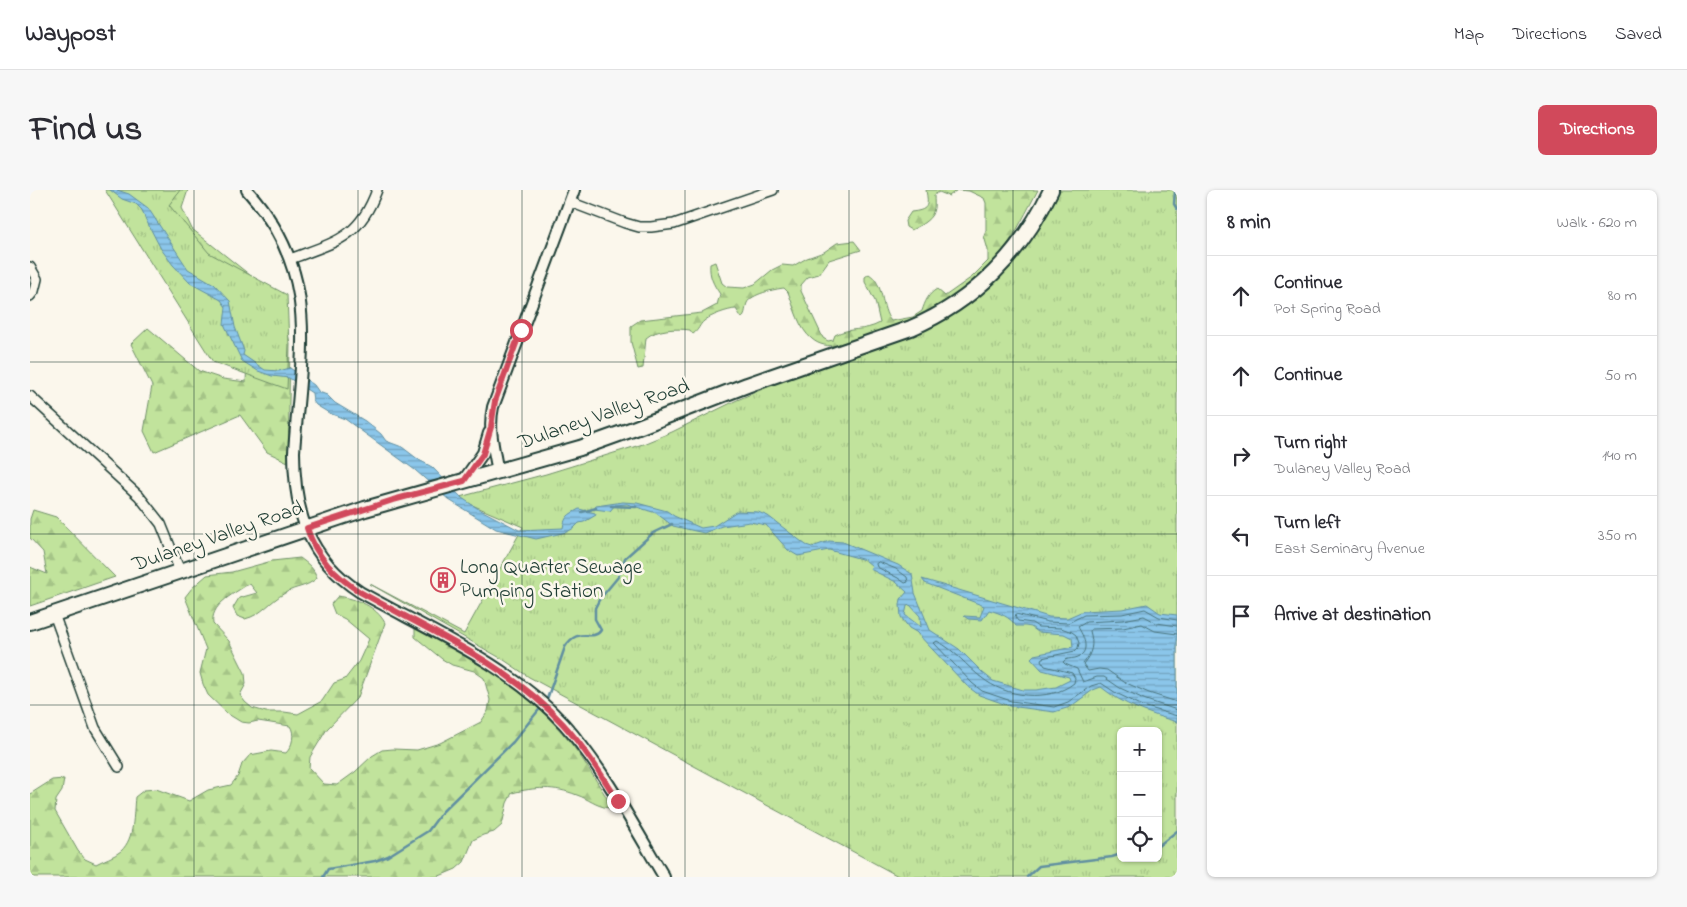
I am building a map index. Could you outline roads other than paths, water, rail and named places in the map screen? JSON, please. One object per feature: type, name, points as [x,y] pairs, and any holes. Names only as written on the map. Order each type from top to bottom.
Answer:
[{"type":"main road","name":"Dulaney Valley Road","points":[[30,622],[307,528],[430,489],[498,472],[610,437],[747,384],[888,337],[931,319],[968,296],[1000,267],[1030,228],[1051,190]]},
{"type":"street","points":[[247,190],[269,218],[290,258],[302,309],[304,334],[294,452],[295,470],[300,504],[317,552],[345,583],[490,663],[543,704],[570,732],[593,762],[664,877]]},
{"type":"street","points":[[290,258],[332,243],[349,233],[365,218],[378,190]]},
{"type":"street","points":[[457,483],[483,454],[498,394],[574,190]]},
{"type":"street","points":[[570,202],[634,226],[658,227],[674,224],[773,190]]},
{"type":"street","points":[[30,267],[37,279],[34,291],[30,296]]},
{"type":"street","points":[[30,396],[139,496],[161,524],[180,571]]},
{"type":"street","points":[[491,427],[498,472]]},
{"type":"street","points":[[54,614],[95,728],[119,767]]},
{"type":"water","points":[[110,190],[129,194],[148,208],[188,269],[214,284],[230,301],[235,327],[244,351],[243,355],[265,370],[279,371],[290,368],[314,385],[319,392],[327,395],[335,403],[365,421],[381,434],[386,441],[402,447],[432,467],[462,498],[519,530],[563,528],[568,516],[579,509],[595,513],[596,515],[579,523],[567,532],[536,539],[496,529],[449,500],[415,470],[345,419],[329,413],[316,405],[313,401],[312,393],[289,378],[272,376],[258,371],[242,361],[224,324],[226,307],[221,300],[190,283],[161,249],[142,210],[136,204],[122,199]]},
{"type":"water","points":[[623,502],[637,503],[667,511],[701,528],[714,526],[737,511],[758,512],[768,516],[806,545],[812,547],[829,541],[843,542],[898,565],[912,574],[915,593],[930,630],[959,649],[993,681],[1023,690],[1056,687],[1070,680],[1069,677],[1042,670],[1031,658],[1034,655],[1073,647],[1072,638],[1064,634],[1038,632],[1031,627],[1016,626],[1011,620],[989,610],[982,620],[968,619],[964,616],[980,617],[984,606],[925,583],[922,579],[1049,617],[1067,618],[1083,611],[1122,609],[1147,604],[1160,613],[1177,615],[1177,722],[1128,704],[1101,687],[1093,690],[1070,707],[1054,712],[1010,706],[979,695],[967,686],[916,632],[909,628],[901,617],[901,599],[907,592],[896,582],[870,569],[872,566],[865,560],[829,550],[798,556],[788,550],[766,525],[750,522],[722,526],[704,533],[673,526],[656,513],[627,504],[615,505],[610,511],[594,509],[596,506]],"holes":[[[910,605],[920,616],[921,627],[905,615],[907,606]]]},
{"type":"waterway","points":[[1175,190],[1174,204],[1177,209]]},
{"type":"waterway","points":[[611,506],[636,507]]},
{"type":"waterway","points":[[582,512],[596,508]]},
{"type":"waterway","points":[[546,702],[565,647],[570,640],[580,635],[598,634],[601,630],[595,619],[595,608],[599,600],[618,577],[625,558],[653,533],[672,524]]},
{"type":"waterway","points":[[323,877],[328,869],[375,861],[388,856],[428,831],[442,812],[513,742],[542,706]]},
{"type":"waterway","points":[[1162,843],[1177,831]]},
{"type":"waterway","points":[[1027,877],[1039,866],[1117,855]]},
{"type":"place","name":"Long Quarter Sewage Pumping Station","points":[[443,580]]}]
